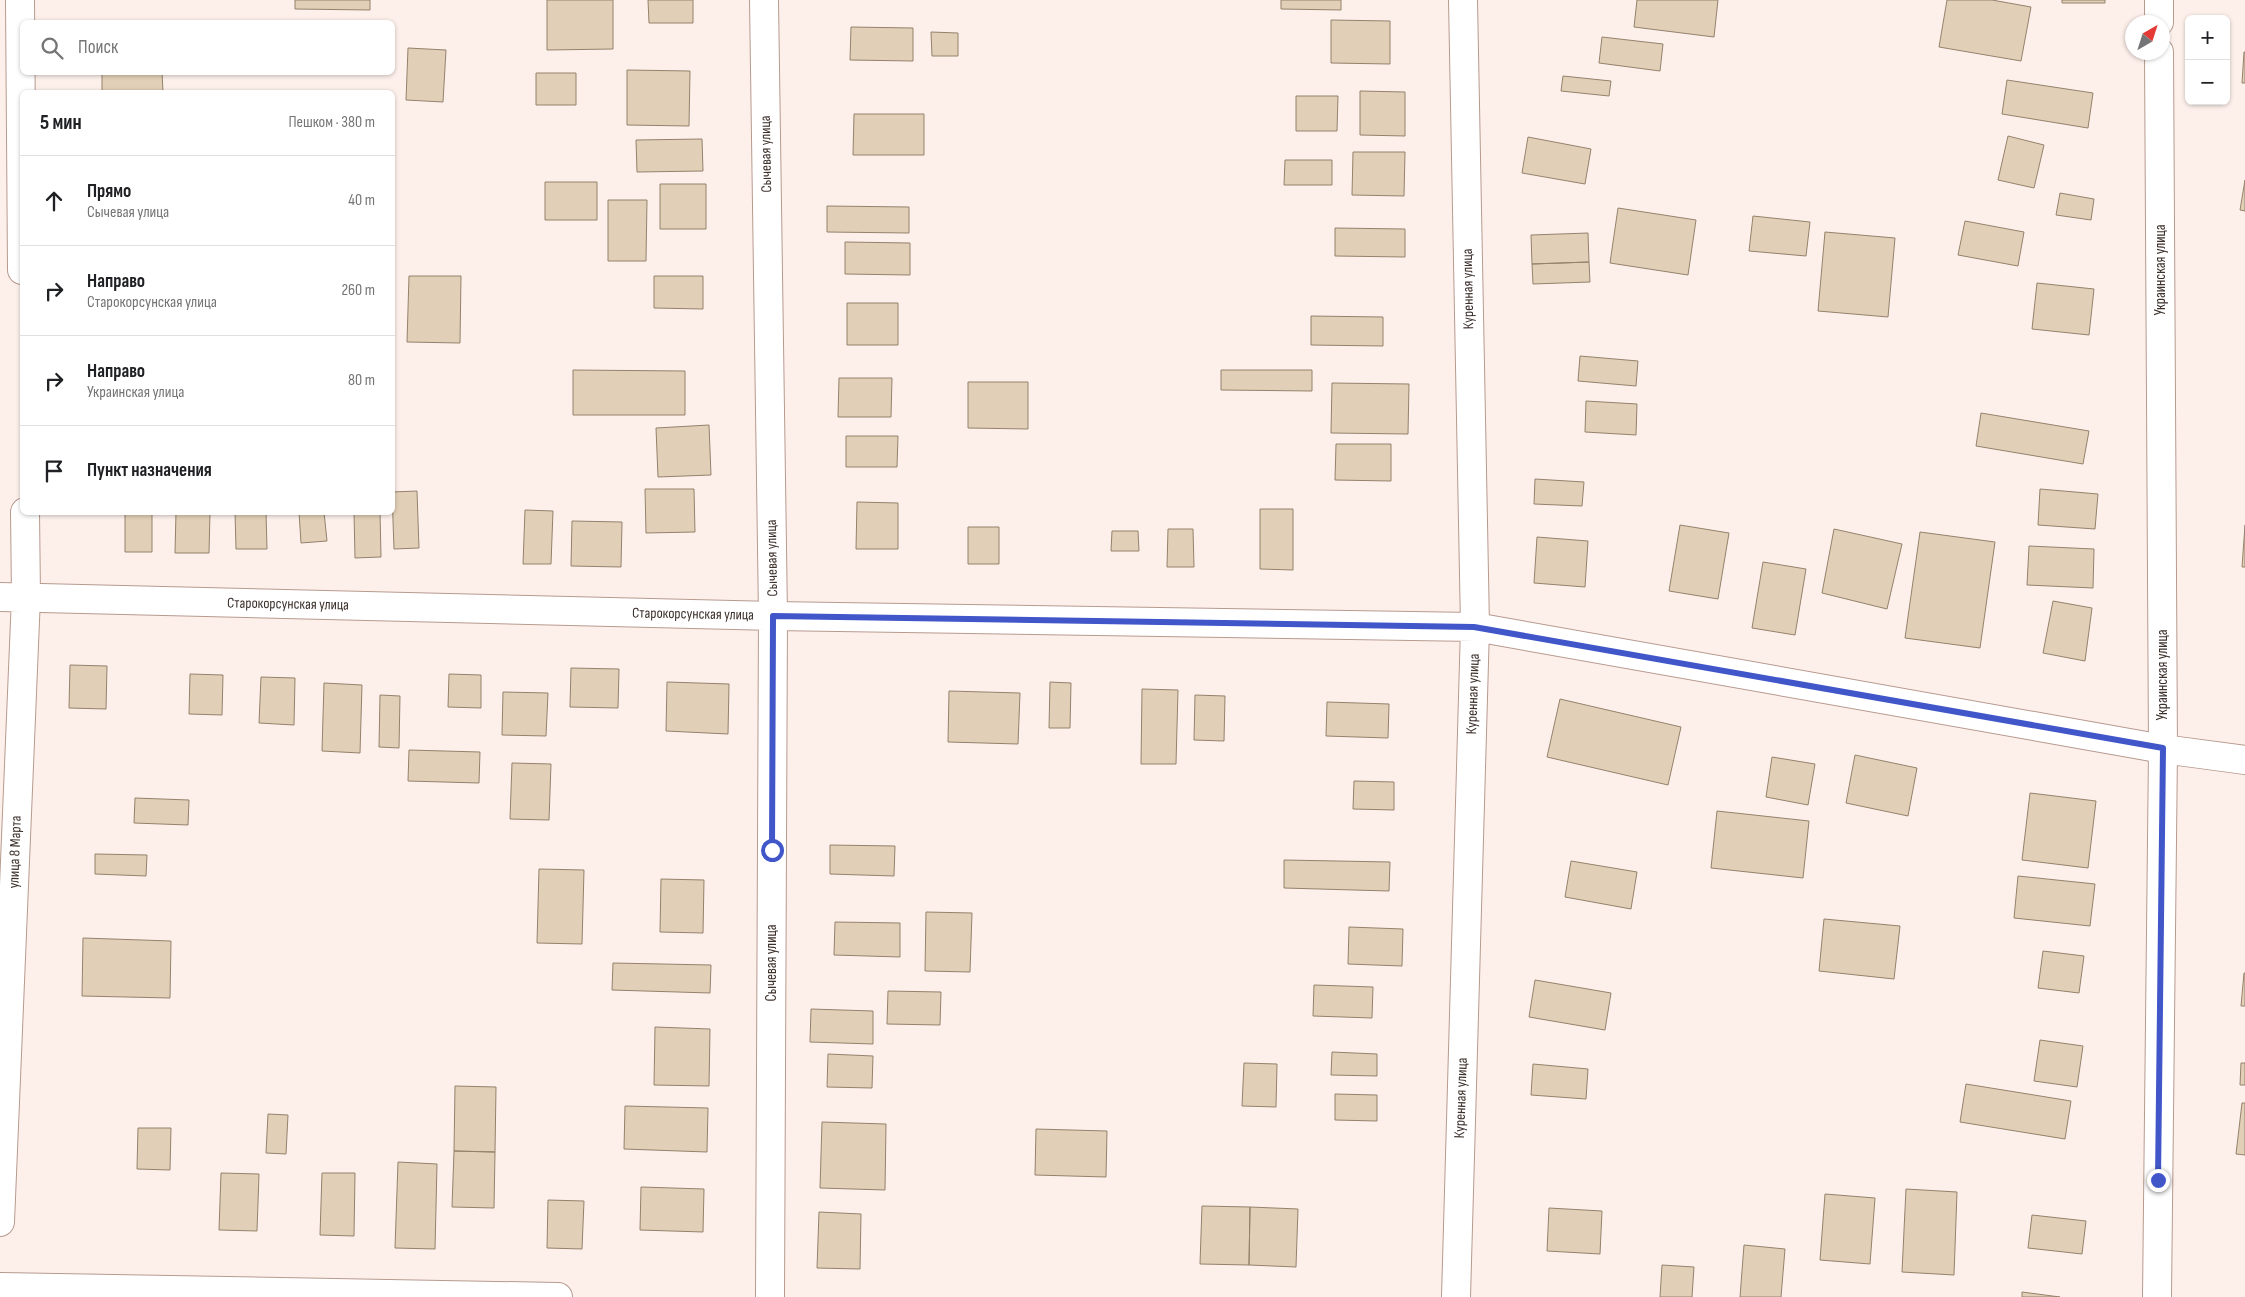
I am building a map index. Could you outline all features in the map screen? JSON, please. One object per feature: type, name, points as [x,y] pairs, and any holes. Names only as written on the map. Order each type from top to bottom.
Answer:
[{"type":"street","points":[[20,0],[20,20]]},
{"type":"street","name":"Сычевая улица","points":[[764,0],[773,616],[770,1297]]},
{"type":"street","name":"Куренная улица","points":[[1456,1297],[1474,627],[1463,0]]},
{"type":"street","points":[[2158,0],[2159,15]]},
{"type":"street","name":"Украинская улица","points":[[2156,1297],[2163,748],[2159,60]]},
{"type":"street","points":[[21,75],[21,90]]},
{"type":"street","name":"улица 8 Марта","points":[[0,1222],[13,597],[25,515]]},
{"type":"street","name":"Старокорсунская улица","points":[[13,597],[773,616],[1474,627],[2163,748],[2245,760]]},
{"type":"street","points":[[0,1287],[558,1297]]},
{"type":"building","points":[[295,0],[370,0],[370,10],[295,9]]},
{"type":"building","points":[[547,0],[613,0],[613,49],[547,50]]},
{"type":"building","points":[[648,0],[693,0],[693,23],[649,23]]},
{"type":"building","points":[[1281,0],[1341,0],[1341,10],[1281,9]]},
{"type":"building","points":[[1637,0],[1718,0],[1714,37],[1634,27]]},
{"type":"building","points":[[1947,0],[1992,0],[2031,7],[2021,61],[1939,47]]},
{"type":"building","points":[[2062,0],[2105,0],[2105,3],[2062,3]]},
{"type":"building","points":[[1331,20],[1390,21],[1390,64],[1331,63]]},
{"type":"building","points":[[851,27],[913,28],[913,61],[850,60]]},
{"type":"building","points":[[931,32],[958,33],[958,56],[932,56]]},
{"type":"building","points":[[1602,37],[1663,44],[1660,71],[1599,63]]},
{"type":"building","points":[[408,48],[446,50],[443,102],[406,100]]},
{"type":"building","points":[[2244,52],[2245,83],[2242,83]]},
{"type":"building","points":[[627,70],[690,71],[689,126],[627,125]]},
{"type":"building","points":[[536,73],[576,73],[576,105],[536,105]]},
{"type":"building","points":[[102,75],[162,75],[163,90],[102,90]]},
{"type":"building","points":[[1563,76],[1611,81],[1609,96],[1561,91]]},
{"type":"building","points":[[2007,80],[2093,93],[2088,128],[2002,114]]},
{"type":"building","points":[[1360,91],[1405,92],[1405,136],[1360,135]]},
{"type":"building","points":[[1296,96],[1338,96],[1337,131],[1296,131]]},
{"type":"building","points":[[854,114],[924,114],[924,155],[853,155]]},
{"type":"building","points":[[2008,136],[2044,145],[2034,188],[1998,180]]},
{"type":"building","points":[[1528,137],[1591,149],[1585,184],[1522,173]]},
{"type":"building","points":[[702,139],[703,171],[637,172],[636,140]]},
{"type":"building","points":[[1353,152],[1405,152],[1404,196],[1352,195]]},
{"type":"building","points":[[1285,160],[1332,160],[1332,185],[1284,185]]},
{"type":"building","points":[[2245,180],[2245,211],[2240,210]]},
{"type":"building","points":[[545,182],[597,182],[597,220],[545,220]]},
{"type":"building","points":[[660,184],[706,184],[706,229],[660,229]]},
{"type":"building","points":[[2060,193],[2094,199],[2091,220],[2056,215]]},
{"type":"building","points":[[608,200],[647,200],[646,261],[608,261]]},
{"type":"building","points":[[827,206],[909,207],[909,233],[827,232]]},
{"type":"building","points":[[1618,208],[1696,220],[1688,275],[1610,263]]},
{"type":"building","points":[[1753,216],[1810,222],[1806,256],[1749,251]]},
{"type":"building","points":[[1965,221],[2024,232],[2018,266],[1958,255]]},
{"type":"building","points":[[1335,228],[1405,229],[1405,257],[1335,256]]},
{"type":"building","points":[[1825,232],[1895,238],[1888,317],[1818,311]]},
{"type":"building","points":[[1588,233],[1589,262],[1532,264],[1531,235]]},
{"type":"building","points":[[845,242],[910,243],[910,275],[845,274]]},
{"type":"building","points":[[1589,262],[1590,282],[1533,284],[1532,264]]},
{"type":"building","points":[[409,276],[461,276],[460,343],[407,342]]},
{"type":"building","points":[[654,276],[703,276],[703,309],[654,308]]},
{"type":"building","points":[[2037,283],[2094,289],[2089,335],[2032,329]]},
{"type":"building","points":[[847,303],[898,303],[898,345],[847,345]]},
{"type":"building","points":[[1311,316],[1383,317],[1383,346],[1311,345]]},
{"type":"building","points":[[1580,356],[1638,361],[1636,386],[1578,381]]},
{"type":"building","points":[[573,370],[685,371],[685,415],[573,415]]},
{"type":"building","points":[[1221,370],[1312,370],[1312,391],[1221,390]]},
{"type":"building","points":[[839,378],[892,378],[891,417],[838,417]]},
{"type":"building","points":[[968,382],[1028,382],[1028,429],[968,428]]},
{"type":"building","points":[[1332,383],[1409,384],[1408,434],[1331,433]]},
{"type":"building","points":[[1586,401],[1637,404],[1636,435],[1585,432]]},
{"type":"building","points":[[1981,413],[2089,431],[2083,464],[1976,446]]},
{"type":"building","points":[[709,425],[711,475],[658,477],[656,428]]},
{"type":"building","points":[[846,436],[898,436],[897,467],[846,467]]},
{"type":"building","points":[[1336,444],[1391,444],[1391,481],[1335,480]]},
{"type":"building","points":[[1535,479],[1584,482],[1582,506],[1534,504]]},
{"type":"building","points":[[645,489],[694,489],[695,532],[646,533]]},
{"type":"building","points":[[2040,489],[2098,494],[2095,529],[2038,525]]},
{"type":"building","points":[[417,491],[419,548],[394,549],[393,515],[395,515],[395,492]]},
{"type":"building","points":[[857,502],[898,503],[898,549],[856,549]]},
{"type":"building","points":[[1260,509],[1293,509],[1293,570],[1260,569]]},
{"type":"building","points":[[525,510],[553,511],[551,564],[523,564]]},
{"type":"building","points":[[125,515],[152,515],[152,552],[125,552]]},
{"type":"building","points":[[176,515],[210,515],[209,553],[175,553]]},
{"type":"building","points":[[235,515],[266,515],[267,549],[236,549]]},
{"type":"building","points":[[299,515],[324,515],[327,541],[301,543]]},
{"type":"building","points":[[354,515],[380,515],[381,557],[355,558]]},
{"type":"building","points":[[572,521],[622,522],[621,567],[571,566]]},
{"type":"building","points":[[1680,525],[1729,533],[1718,599],[1669,591]]},
{"type":"building","points":[[2245,525],[2245,567],[2242,567]]},
{"type":"building","points":[[968,527],[999,527],[999,564],[968,564]]},
{"type":"building","points":[[1168,529],[1193,529],[1194,567],[1167,567]]},
{"type":"building","points":[[1834,529],[1902,544],[1887,609],[1822,593]]},
{"type":"building","points":[[1112,531],[1138,531],[1139,551],[1111,551]]},
{"type":"building","points":[[1920,532],[1995,542],[1980,648],[1905,638]]},
{"type":"building","points":[[1537,537],[1588,541],[1585,587],[1534,583]]},
{"type":"building","points":[[2029,546],[2094,549],[2093,588],[2027,585]]},
{"type":"building","points":[[1763,562],[1806,569],[1795,635],[1752,628]]},
{"type":"building","points":[[2053,601],[2092,608],[2085,661],[2043,653]]},
{"type":"building","points":[[70,665],[107,666],[106,709],[69,708]]},
{"type":"building","points":[[571,668],[619,669],[618,708],[570,707]]},
{"type":"building","points":[[190,674],[223,675],[222,715],[189,714]]},
{"type":"building","points":[[449,674],[481,675],[481,708],[448,707]]},
{"type":"building","points":[[261,677],[295,678],[294,725],[259,723]]},
{"type":"building","points":[[667,682],[729,684],[728,734],[666,731]]},
{"type":"building","points":[[1050,682],[1071,683],[1070,728],[1049,728]]},
{"type":"building","points":[[324,683],[362,685],[360,753],[322,751]]},
{"type":"building","points":[[1142,689],[1178,690],[1176,764],[1141,764]]},
{"type":"building","points":[[949,691],[1020,693],[1018,744],[948,742]]},
{"type":"building","points":[[503,692],[548,693],[546,736],[502,735]]},
{"type":"building","points":[[380,695],[400,696],[399,748],[379,747]]},
{"type":"building","points":[[1195,695],[1225,696],[1224,741],[1194,740]]},
{"type":"building","points":[[1560,699],[1681,727],[1668,785],[1547,757]]},
{"type":"building","points":[[1327,702],[1389,704],[1388,738],[1326,736]]},
{"type":"building","points":[[409,750],[480,752],[479,783],[408,781]]},
{"type":"building","points":[[1855,755],[1917,768],[1908,816],[1846,803]]},
{"type":"building","points":[[1772,757],[1815,764],[1808,805],[1766,797]]},
{"type":"building","points":[[512,763],[551,764],[549,820],[510,819]]},
{"type":"building","points":[[1354,781],[1394,782],[1394,810],[1353,809]]},
{"type":"building","points":[[2030,793],[2096,801],[2088,868],[2022,860]]},
{"type":"building","points":[[135,798],[189,800],[188,825],[134,823]]},
{"type":"building","points":[[1717,811],[1809,821],[1803,878],[1711,868]]},
{"type":"building","points":[[830,845],[895,846],[894,876],[830,874]]},
{"type":"building","points":[[95,854],[147,855],[146,876],[95,874]]},
{"type":"building","points":[[1284,860],[1390,862],[1389,891],[1284,888]]},
{"type":"building","points":[[1571,861],[1637,872],[1631,909],[1565,897]]},
{"type":"building","points":[[539,869],[584,870],[582,944],[537,943]]},
{"type":"building","points":[[2018,876],[2095,884],[2090,926],[2014,918]]},
{"type":"building","points":[[661,879],[704,880],[703,933],[660,932]]},
{"type":"building","points":[[926,912],[972,913],[970,972],[925,971]]},
{"type":"building","points":[[1824,919],[1900,926],[1894,979],[1819,971]]},
{"type":"building","points":[[835,922],[900,923],[900,957],[834,955]]},
{"type":"building","points":[[1349,927],[1403,929],[1402,966],[1348,964]]},
{"type":"building","points":[[83,938],[171,941],[170,998],[82,996]]},
{"type":"building","points":[[2043,951],[2084,956],[2079,993],[2038,988]]},
{"type":"building","points":[[613,963],[711,965],[710,993],[612,990]]},
{"type":"building","points":[[2244,973],[2245,1006],[2241,1006]]},
{"type":"building","points":[[1535,980],[1611,993],[1605,1030],[1529,1017]]},
{"type":"building","points":[[1314,985],[1373,987],[1372,1018],[1313,1016]]},
{"type":"building","points":[[888,991],[941,992],[940,1025],[887,1024]]},
{"type":"building","points":[[811,1009],[873,1011],[873,1044],[810,1042]]},
{"type":"building","points":[[655,1027],[710,1029],[709,1086],[654,1085]]},
{"type":"building","points":[[2040,1040],[2083,1046],[2077,1087],[2034,1081]]},
{"type":"building","points":[[1332,1052],[1377,1054],[1377,1076],[1331,1075]]},
{"type":"building","points":[[828,1054],[873,1056],[872,1088],[827,1087]]},
{"type":"building","points":[[1244,1063],[1277,1064],[1276,1107],[1242,1106]]},
{"type":"building","points":[[2241,1063],[2245,1063],[2245,1085],[2240,1085]]},
{"type":"building","points":[[1533,1064],[1588,1069],[1586,1099],[1531,1095]]},
{"type":"building","points":[[1966,1084],[2071,1101],[2065,1139],[1960,1122]]},
{"type":"building","points":[[455,1086],[496,1087],[495,1152],[454,1151]]},
{"type":"building","points":[[1335,1094],[1377,1095],[1377,1121],[1335,1120]]},
{"type":"building","points":[[2242,1103],[2245,1103],[2245,1155],[2236,1154]]},
{"type":"building","points":[[625,1106],[708,1108],[707,1152],[624,1149]]},
{"type":"building","points":[[268,1114],[288,1115],[286,1154],[266,1153]]},
{"type":"building","points":[[822,1122],[886,1124],[885,1190],[820,1188]]},
{"type":"building","points":[[138,1128],[171,1128],[170,1170],[137,1169]]},
{"type":"building","points":[[1036,1129],[1107,1131],[1106,1177],[1035,1175]]},
{"type":"building","points":[[454,1151],[495,1152],[494,1208],[452,1207]]},
{"type":"building","points":[[398,1162],[437,1164],[435,1249],[395,1248]]},
{"type":"building","points":[[221,1173],[259,1174],[257,1231],[219,1230]]},
{"type":"building","points":[[322,1173],[355,1173],[354,1236],[320,1235]]},
{"type":"building","points":[[641,1187],[704,1189],[703,1232],[640,1230]]},
{"type":"building","points":[[1906,1189],[1957,1192],[1954,1275],[1902,1272]]},
{"type":"building","points":[[1825,1194],[1875,1198],[1870,1264],[1820,1260]]},
{"type":"building","points":[[548,1200],[584,1201],[582,1249],[547,1248]]},
{"type":"building","points":[[1202,1206],[1250,1207],[1249,1265],[1200,1264]]},
{"type":"building","points":[[1250,1207],[1298,1209],[1296,1267],[1249,1265]]},
{"type":"building","points":[[1549,1208],[1602,1211],[1600,1254],[1547,1251]]},
{"type":"building","points":[[819,1212],[861,1214],[860,1269],[817,1268]]},
{"type":"building","points":[[2032,1215],[2086,1221],[2082,1254],[2028,1248]]},
{"type":"building","points":[[1744,1245],[1785,1249],[1781,1297],[1740,1297]]},
{"type":"building","points":[[1662,1265],[1694,1267],[1692,1297],[1660,1297]]},
{"type":"building","points":[[2022,1292],[2060,1297],[2022,1297]]},
{"type":"route","points":[[772,850],[773,616],[1474,627],[2163,748],[2158,1180]]}]
